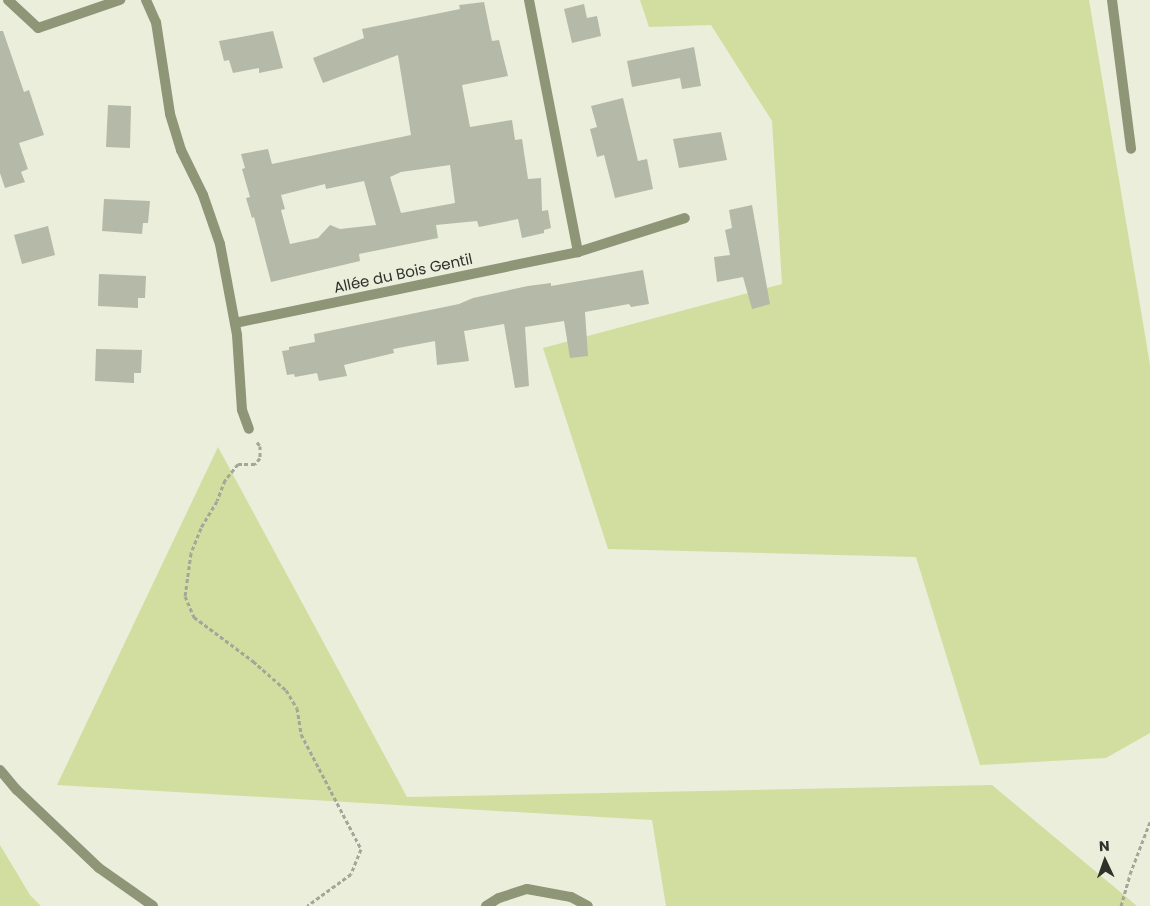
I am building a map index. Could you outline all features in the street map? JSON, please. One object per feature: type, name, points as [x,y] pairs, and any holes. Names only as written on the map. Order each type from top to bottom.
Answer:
[{"type":"street","points":[[14,2],[38,28],[120,0]]},
{"type":"street","points":[[146,0],[156,22],[170,114],[181,150],[203,195],[220,244],[235,323],[242,410],[249,429]]},
{"type":"street","points":[[530,0],[578,252]]},
{"type":"street","points":[[1112,0],[1131,150]]},
{"type":"street","name":"Allée du Bois Gentil","points":[[235,323],[578,252],[685,218]]},
{"type":"street","points":[[0,770],[17,790],[99,868],[153,906]]},
{"type":"street","points":[[486,906],[499,898],[528,889],[571,897],[588,906]]},
{"type":"path","points":[[249,429],[260,446],[260,458],[256,464],[238,464],[225,480],[191,553],[185,596],[194,617],[253,661],[286,690],[297,708],[301,734],[361,849],[351,874],[307,906]]},
{"type":"path","points":[[1121,906],[1130,874],[1150,822]]},
{"type":"green space","points":[[640,0],[1089,0],[1150,365],[1150,733],[1106,758],[980,765],[916,557],[608,549],[543,348],[782,284],[772,121],[711,25],[649,27]]},
{"type":"green space","points":[[218,447],[407,797],[992,785],[1137,906],[666,906],[652,820],[57,785]]},
{"type":"green space","points":[[0,845],[30,895],[41,906],[0,906]]},
{"type":"building","points":[[484,2],[492,41],[499,40],[508,76],[462,85],[470,127],[512,120],[515,140],[522,139],[528,179],[541,178],[542,211],[548,210],[551,228],[544,230],[544,233],[522,238],[518,219],[479,227],[477,221],[436,225],[438,238],[359,254],[360,261],[271,282],[254,217],[252,218],[246,198],[250,197],[242,169],[245,168],[241,154],[268,149],[272,164],[411,135],[398,55],[323,83],[313,58],[364,38],[362,29],[460,9],[459,5]],"holes":[[[450,165],[455,203],[401,213],[390,177],[401,172]],[[364,181],[376,225],[340,229],[330,225],[318,238],[290,244],[281,210],[285,209],[281,195],[325,184],[326,189]]]},
{"type":"building","points":[[584,4],[587,18],[597,16],[601,36],[572,43],[564,9]]},
{"type":"building","points":[[0,31],[3,31],[24,92],[29,90],[44,135],[19,143],[28,169],[21,172],[25,182],[5,188],[0,173]]},
{"type":"building","points":[[273,31],[283,68],[259,73],[259,68],[233,73],[229,60],[224,61],[219,41]]},
{"type":"building","points":[[694,47],[701,86],[682,89],[680,78],[632,87],[627,61]]},
{"type":"building","points":[[623,98],[638,161],[647,159],[653,189],[615,198],[604,155],[597,157],[590,129],[597,127],[591,106]]},
{"type":"building","points":[[108,105],[131,106],[130,148],[106,147]]},
{"type":"building","points":[[721,132],[727,160],[679,168],[673,139]]},
{"type":"building","points":[[104,199],[150,201],[148,223],[143,223],[142,234],[102,231]]},
{"type":"building","points":[[752,205],[770,304],[752,309],[743,277],[717,282],[714,257],[730,255],[725,230],[732,228],[729,210]]},
{"type":"building","points":[[48,226],[55,255],[22,264],[14,235]]},
{"type":"building","points":[[643,270],[649,304],[631,307],[629,304],[585,312],[588,356],[570,358],[564,321],[525,327],[529,386],[515,388],[504,324],[464,331],[469,361],[437,365],[435,341],[393,349],[394,353],[344,365],[347,376],[319,381],[317,373],[295,377],[294,374],[287,375],[282,351],[289,350],[289,347],[315,342],[314,334],[459,304],[473,298],[528,286],[551,283],[551,286]]},
{"type":"building","points":[[99,274],[146,276],[145,298],[138,298],[138,308],[98,306]]},
{"type":"building","points":[[96,349],[142,350],[141,373],[134,373],[134,383],[95,381]]}]
